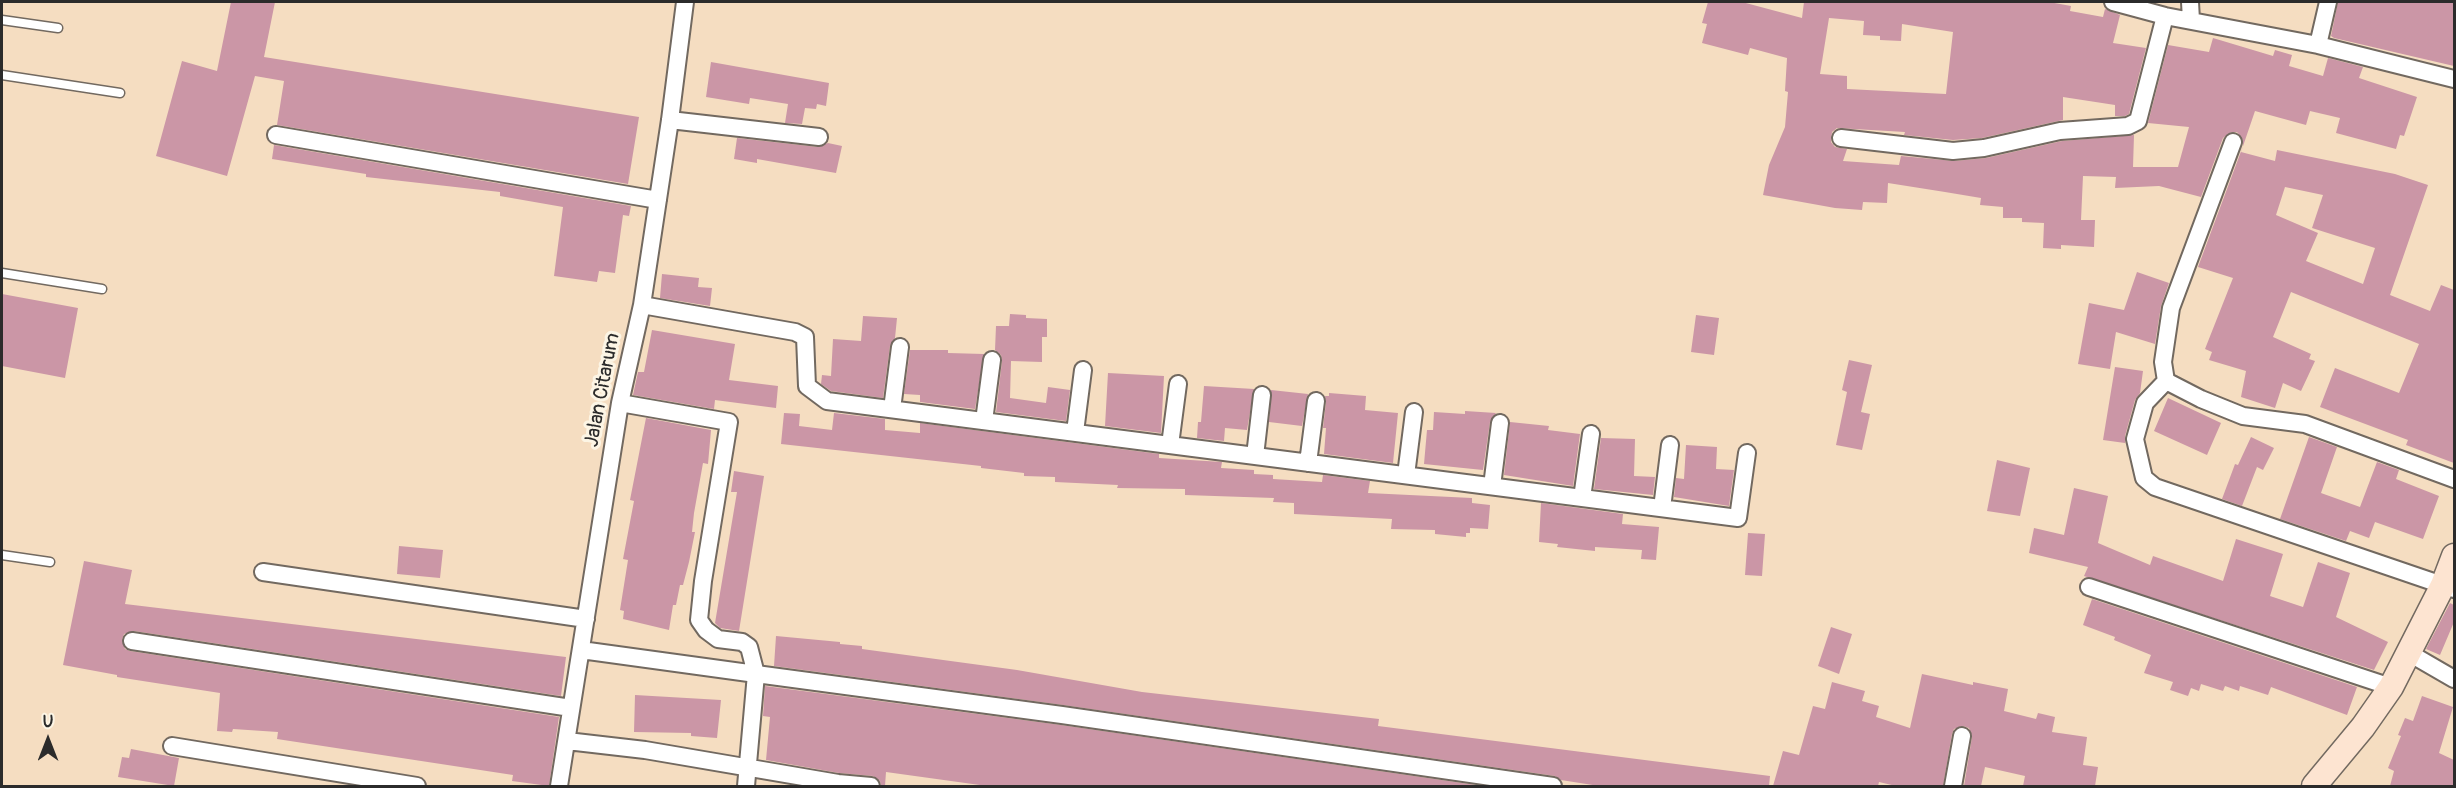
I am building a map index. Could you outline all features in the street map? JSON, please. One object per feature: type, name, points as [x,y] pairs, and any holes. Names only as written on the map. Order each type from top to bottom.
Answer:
[{"type":"main road","points":[[2314,786],[2363,727],[2391,687],[2449,587],[2454,556]]},
{"type":"street","name":"Jalan Citarum","points":[[559,786],[620,404],[642,305],[685,2]]},
{"type":"street","points":[[2113,2],[2165,16],[2318,45],[2454,79]]},
{"type":"street","points":[[2190,2],[2191,20]]},
{"type":"street","points":[[2318,45],[2328,2]]},
{"type":"street","points":[[1841,138],[1953,151],[1984,148],[2060,131],[2128,126],[2138,121],[2165,16]]},
{"type":"street","points":[[670,120],[819,137]]},
{"type":"street","points":[[276,135],[658,200]]},
{"type":"street","points":[[2166,381],[2163,362],[2171,308],[2233,142]]},
{"type":"street","points":[[642,305],[795,332],[805,337],[807,386],[827,401],[1738,518],[1747,453]]},
{"type":"street","points":[[892,409],[900,346]]},
{"type":"street","points":[[984,421],[992,360]]},
{"type":"street","points":[[1075,432],[1083,370]]},
{"type":"street","points":[[2166,381],[2201,399],[2243,416],[2305,424],[2454,479]]},
{"type":"street","points":[[2166,381],[2145,403],[2135,439],[2144,478],[2155,487],[2449,587]]},
{"type":"street","points":[[1170,445],[1178,384]]},
{"type":"street","points":[[1255,456],[1262,395]]},
{"type":"street","points":[[1308,462],[1316,401]]},
{"type":"street","points":[[620,404],[729,422],[703,581],[699,620],[706,630],[718,639],[742,642],[749,647],[756,674],[746,786]]},
{"type":"street","points":[[1406,475],[1414,412]]},
{"type":"street","points":[[1492,486],[1500,423]]},
{"type":"street","points":[[1582,498],[1591,434]]},
{"type":"street","points":[[1662,508],[1670,445]]},
{"type":"street","points":[[263,572],[586,619]]},
{"type":"street","points":[[2089,587],[2391,687]]},
{"type":"street","points":[[132,640],[571,708]]},
{"type":"street","points":[[581,650],[853,686],[1553,786]]},
{"type":"street","points":[[2409,653],[2454,679]]},
{"type":"street","points":[[1953,786],[1962,736]]},
{"type":"street","points":[[567,741],[645,750],[838,785],[871,786]]},
{"type":"street","points":[[172,746],[417,786]]},
{"type":"lane","points":[[2,20],[58,28]]},
{"type":"lane","points":[[2,75],[120,93]]},
{"type":"lane","points":[[2,273],[102,289]]},
{"type":"lane","points":[[2,555],[50,562]]},
{"type":"building","points":[[231,2],[275,2],[264,57],[639,117],[628,184],[277,125],[284,81],[255,76],[227,176],[156,156],[182,61],[217,71]]},
{"type":"building","points":[[1708,2],[1742,2],[1802,18],[1804,2],[2049,2],[2071,6],[2070,11],[2103,17],[2105,9],[2120,15],[2113,43],[2146,48],[2129,114],[2125,116],[2115,116],[2115,105],[2063,97],[2063,120],[1982,138],[1953,140],[1904,135],[1905,132],[1837,128],[1832,132],[1831,142],[1835,147],[1847,149],[1843,161],[1899,165],[1901,156],[1954,161],[1986,158],[2062,141],[2134,135],[2133,167],[2178,167],[2189,127],[2148,123],[2168,45],[2209,52],[2213,38],[2273,56],[2275,50],[2292,55],[2289,66],[2323,76],[2328,58],[2363,67],[2359,78],[2417,97],[2404,136],[2400,135],[2396,149],[2336,133],[2340,118],[2310,111],[2306,125],[2255,111],[2241,152],[2275,161],[2277,150],[2395,174],[2428,185],[2390,295],[2430,311],[2441,285],[2454,290],[2454,463],[2406,445],[2408,440],[2320,407],[2335,368],[2399,393],[2419,344],[2291,292],[2273,337],[2311,354],[2309,359],[2315,361],[2301,391],[2283,383],[2275,408],[2241,397],[2246,371],[2209,360],[2212,352],[2205,349],[2233,278],[2198,267],[2243,146],[2243,140],[2237,132],[2231,132],[2223,138],[2201,197],[2159,186],[2115,188],[2116,177],[2083,176],[2081,220],[2095,220],[2094,247],[2061,245],[2061,249],[2043,248],[2044,223],[2022,222],[2022,218],[2003,218],[2003,207],[1980,205],[1981,198],[1888,183],[1887,203],[1863,202],[1862,210],[1835,208],[1763,195],[1769,165],[1785,127],[1788,92],[1785,91],[1787,58],[1750,48],[1748,55],[1702,43],[1707,24],[1702,23]],"holes":[[[1829,18],[1864,21],[1863,35],[1880,36],[1880,40],[1901,41],[1902,24],[1953,32],[1946,94],[1847,89],[1847,76],[1820,74]],[[2285,187],[2323,195],[2312,228],[2375,248],[2363,284],[2306,261],[2318,233],[2276,215]]]},
{"type":"building","points":[[2338,2],[2454,2],[2454,66],[2334,38],[2331,36]]},
{"type":"building","points":[[711,62],[829,83],[826,106],[817,104],[816,109],[805,108],[802,124],[785,123],[788,104],[750,98],[749,104],[706,97]]},
{"type":"building","points":[[737,138],[818,147],[828,143],[842,146],[836,173],[757,159],[757,163],[734,159]]},
{"type":"building","points":[[274,145],[631,206],[629,216],[623,215],[615,273],[599,271],[597,282],[554,276],[563,207],[500,196],[500,192],[366,177],[366,174],[272,159]]},
{"type":"building","points":[[2137,272],[2169,283],[2161,306],[2155,344],[2116,332],[2110,369],[2078,364],[2089,303],[2124,310]]},
{"type":"building","points":[[662,274],[699,278],[698,287],[712,288],[710,306],[660,298]]},
{"type":"building","points":[[2,294],[78,308],[65,378],[2,366]]},
{"type":"building","points":[[1010,314],[1026,315],[1026,318],[1047,319],[1047,337],[1042,337],[1042,362],[1011,361],[1010,398],[1046,403],[1048,387],[1070,390],[1066,421],[996,412],[1002,361],[1001,355],[995,350],[996,326],[1009,326]]},
{"type":"building","points":[[1696,315],[1719,318],[1714,355],[1691,352]]},
{"type":"building","points":[[863,316],[897,318],[895,338],[890,346],[883,398],[831,391],[821,384],[822,375],[831,376],[833,339],[861,341]]},
{"type":"building","points":[[652,330],[735,344],[729,380],[778,386],[776,408],[715,400],[714,409],[633,395],[638,372],[644,372]]},
{"type":"building","points":[[910,350],[948,350],[948,353],[984,354],[975,409],[920,402],[920,395],[904,394]]},
{"type":"building","points":[[1849,360],[1872,365],[1861,412],[1870,414],[1862,450],[1836,445],[1847,392],[1842,390]]},
{"type":"building","points":[[2115,367],[2143,371],[2140,393],[2135,400],[2125,443],[2103,440]]},
{"type":"building","points":[[1108,373],[1164,376],[1161,433],[1105,426]]},
{"type":"building","points":[[1204,386],[1254,389],[1247,430],[1225,428],[1224,441],[1197,438],[1198,422],[1201,422]]},
{"type":"building","points":[[1271,390],[1308,394],[1302,426],[1269,422]]},
{"type":"building","points":[[1329,393],[1366,396],[1365,410],[1398,413],[1393,463],[1324,454],[1325,396],[1329,396]]},
{"type":"building","points":[[2168,398],[2221,423],[2207,455],[2154,431]]},
{"type":"building","points":[[1465,411],[1496,413],[1490,422],[1483,470],[1424,464],[1427,430],[1433,430],[1434,412],[1465,414]]},
{"type":"building","points":[[784,413],[800,414],[799,426],[832,430],[834,413],[885,419],[885,430],[920,433],[920,423],[1159,454],[1159,458],[1222,462],[1221,468],[1254,470],[1254,474],[1273,475],[1273,479],[1322,482],[1323,475],[1370,481],[1368,493],[1472,498],[1472,503],[1490,505],[1488,529],[1470,528],[1470,533],[1466,533],[1466,537],[1435,534],[1435,530],[1391,529],[1392,519],[1294,514],[1294,503],[1273,502],[1274,498],[1185,495],[1185,489],[1117,488],[1118,485],[1055,482],[1055,477],[1024,476],[1024,473],[981,468],[981,466],[781,444]]},
{"type":"building","points":[[646,418],[711,430],[708,464],[703,463],[694,513],[692,532],[695,532],[689,562],[683,585],[680,585],[676,605],[673,605],[669,630],[623,619],[624,611],[620,610],[628,560],[623,559],[634,501],[630,500]]},
{"type":"building","points":[[1510,422],[1549,426],[1548,430],[1580,434],[1573,486],[1504,475]]},
{"type":"building","points":[[2251,437],[2274,448],[2263,470],[2257,467],[2242,506],[2222,499],[2235,464],[2238,465]]},
{"type":"building","points":[[2309,437],[2337,447],[2321,493],[2360,507],[2377,462],[2399,470],[2396,479],[2439,496],[2423,539],[2375,522],[2369,538],[2350,531],[2346,541],[2280,519]]},
{"type":"building","points":[[1601,438],[1635,439],[1634,476],[1655,477],[1653,495],[1594,489]]},
{"type":"building","points":[[1686,445],[1717,447],[1716,469],[1734,470],[1729,506],[1674,497],[1676,478],[1684,479]]},
{"type":"building","points":[[1997,460],[2030,468],[2020,516],[1987,511]]},
{"type":"building","points":[[734,471],[764,476],[739,631],[720,628],[715,623],[737,492],[731,492]]},
{"type":"building","points":[[2074,488],[2108,496],[2098,543],[2150,565],[2153,556],[2223,581],[2236,539],[2283,554],[2270,596],[2303,607],[2318,562],[2350,573],[2336,617],[2388,642],[2374,670],[2084,576],[2088,567],[2029,553],[2034,528],[2064,535]]},
{"type":"building","points":[[1541,503],[1623,514],[1622,524],[1659,527],[1656,560],[1641,559],[1642,550],[1595,547],[1595,551],[1557,547],[1558,544],[1539,542]]},
{"type":"building","points":[[1748,533],[1765,534],[1762,576],[1745,575]]},
{"type":"building","points":[[399,546],[443,550],[440,578],[397,574]]},
{"type":"building","points":[[84,561],[132,570],[125,604],[566,657],[561,696],[134,631],[124,634],[122,640],[125,649],[130,651],[559,717],[549,786],[512,781],[513,775],[277,739],[278,732],[233,729],[232,732],[217,731],[220,693],[117,677],[117,675],[63,665]]},
{"type":"building","points":[[2092,599],[2357,687],[2347,715],[2271,687],[2268,695],[2240,686],[2239,691],[2225,686],[2223,691],[2201,684],[2199,691],[2191,688],[2188,696],[2170,690],[2173,682],[2144,673],[2151,655],[2114,640],[2115,637],[2083,625]]},
{"type":"building","points":[[2450,603],[2454,605],[2454,622],[2440,655],[2426,649]]},
{"type":"building","points":[[1831,627],[1852,634],[1839,674],[1818,666]]},
{"type":"building","points":[[776,636],[840,642],[840,644],[862,646],[862,649],[1017,670],[1142,692],[1379,719],[1378,726],[1770,776],[1769,786],[1599,786],[1561,780],[1555,776],[774,666]]},
{"type":"building","points":[[1922,674],[1973,685],[1973,682],[2008,689],[2004,711],[2036,719],[2038,713],[2055,717],[2052,732],[2087,737],[2083,765],[2098,767],[2095,786],[2023,786],[2025,776],[1985,767],[1981,786],[1964,786],[1972,737],[1969,728],[1963,726],[1954,729],[1952,734],[1943,786],[1896,786],[1879,782],[1878,786],[1773,786],[1783,751],[1799,755],[1813,706],[1825,709],[1832,682],[1865,691],[1862,701],[1879,706],[1876,717],[1910,728]]},
{"type":"building","points":[[765,686],[1061,725],[1483,786],[987,786],[886,772],[885,786],[881,786],[880,781],[873,776],[839,773],[766,760],[770,717],[763,716]]},
{"type":"building","points":[[635,695],[721,700],[717,738],[691,736],[691,733],[634,732]]},
{"type":"building","points":[[2422,696],[2453,707],[2439,753],[2454,760],[2454,786],[2390,786],[2394,771],[2388,768],[2401,736],[2398,735],[2405,718],[2413,721]]},
{"type":"building","points":[[131,749],[179,758],[174,786],[118,777],[122,757],[129,758]]}]
